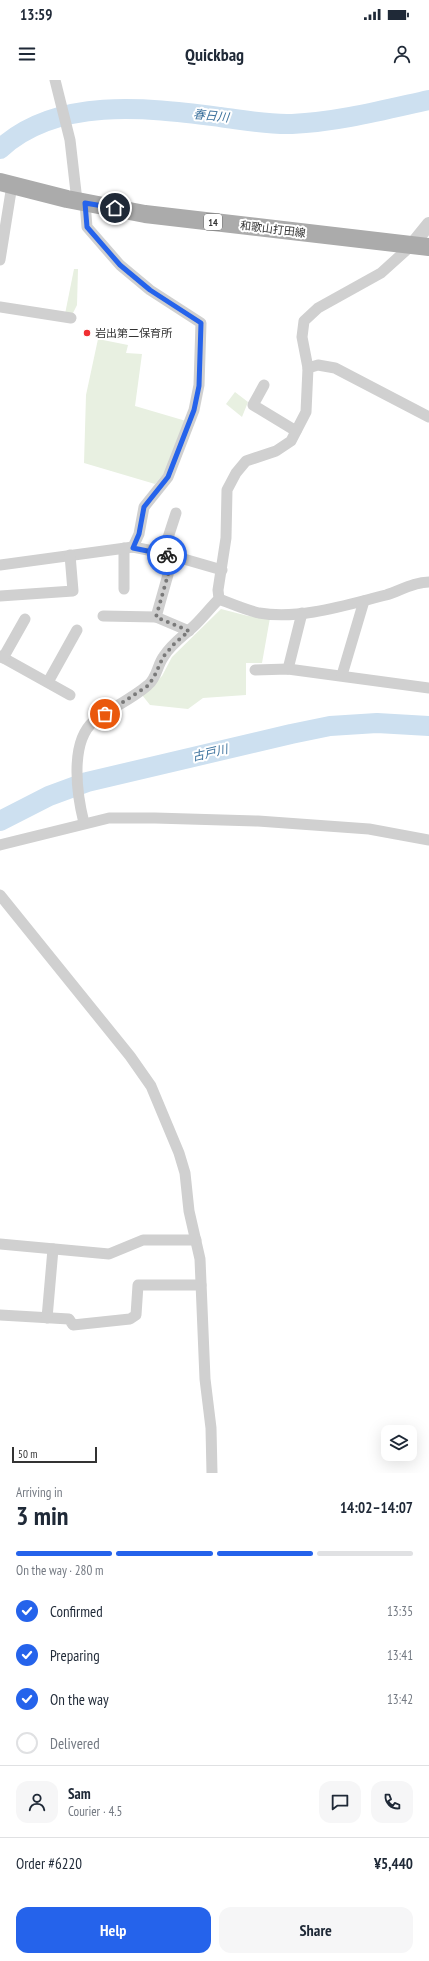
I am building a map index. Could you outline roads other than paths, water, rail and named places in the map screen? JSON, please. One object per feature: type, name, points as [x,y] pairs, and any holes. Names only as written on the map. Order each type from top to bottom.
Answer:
[{"type":"main road","name":"和歌山打田線","points":[[6,184],[81,202],[145,214],[421,246]]},
{"type":"street","points":[[55,80],[58,97],[70,140],[87,227],[120,265],[150,290],[201,323],[199,386],[194,410],[168,477],[144,507],[139,534],[128,548],[124,589]]},
{"type":"street","points":[[0,260],[6,184]]},
{"type":"street","points":[[84,823],[78,795],[77,773],[83,737],[93,722],[149,685],[163,657],[219,599],[218,590],[226,538],[227,490],[236,473],[246,461],[276,451],[291,441],[306,412],[308,368],[302,337],[304,321],[318,308],[381,273],[421,246],[429,224]]},
{"type":"street","points":[[0,307],[71,318]]},
{"type":"street","points":[[308,368],[318,365],[335,368],[429,417]]},
{"type":"street","points":[[264,385],[252,405],[296,430]]},
{"type":"street","points":[[156,617],[176,513]]},
{"type":"street","points":[[0,565],[128,548],[168,555],[222,570]]},
{"type":"street","points":[[0,596],[74,591],[70,555]]},
{"type":"street","points":[[219,599],[258,613],[278,615],[302,613],[364,601],[391,594],[420,582],[429,582]]},
{"type":"street","points":[[342,675],[364,601]]},
{"type":"street","points":[[288,669],[302,613]]},
{"type":"street","points":[[103,616],[156,617],[189,631]]},
{"type":"street","points":[[25,619],[2,657],[70,695]]},
{"type":"street","points":[[48,682],[77,630]]},
{"type":"street","points":[[256,670],[288,669],[342,675],[429,688]]},
{"type":"street","points":[[0,846],[84,823],[109,818],[258,821],[369,829],[429,840]]},
{"type":"street","points":[[0,895],[130,1056],[151,1086],[179,1153],[185,1173],[189,1211],[200,1259],[205,1379],[211,1428],[212,1473]]},
{"type":"street","points":[[0,1244],[109,1254],[142,1240],[196,1240]]},
{"type":"street","points":[[48,1318],[53,1249]]},
{"type":"street","points":[[0,1315],[69,1319],[73,1325],[130,1319],[136,1315],[138,1285],[201,1285]]},
{"type":"waterway","name":"春日川","points":[[0,149],[23,132],[49,120],[76,113],[134,109],[265,123],[292,124],[344,118],[429,100]]},
{"type":"waterway","name":"古戸川","points":[[0,821],[49,796],[87,782],[291,734],[330,726],[377,723],[429,726]]},
{"type":"place","name":"岩出第二保育所","points":[[87,333]]}]
